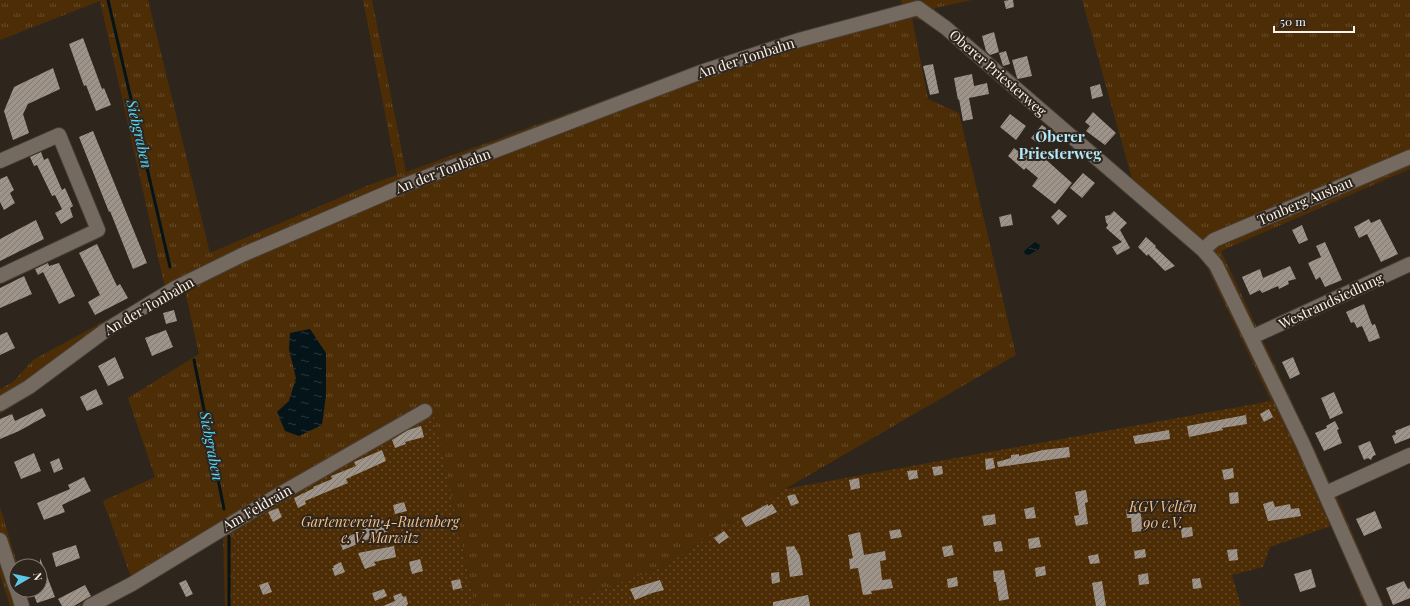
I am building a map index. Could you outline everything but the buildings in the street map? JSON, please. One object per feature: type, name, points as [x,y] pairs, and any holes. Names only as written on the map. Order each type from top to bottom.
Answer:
[{"type":"street","name":"Oberer Priesterweg","points":[[918,8],[946,28],[1203,250]]},
{"type":"street","name":"An der Tonbahn","points":[[0,404],[29,387],[106,330],[175,288],[242,255],[405,185],[701,72],[799,40],[918,8]]},
{"type":"street","points":[[0,161],[59,135],[98,230],[0,276]]},
{"type":"street","name":"Tonberg Ausbau","points":[[1203,250],[1214,240],[1410,157]]},
{"type":"street","points":[[1203,250],[1216,265],[1252,337],[1326,493],[1376,606]]},
{"type":"street","name":"Westrandsiedlung","points":[[1252,337],[1410,264]]},
{"type":"street","name":"Am Feldrain","points":[[90,606],[132,584],[280,494],[425,411]]},
{"type":"street","points":[[1326,493],[1410,455]]},
{"type":"street","points":[[0,540],[8,564]]},
{"type":"green space","points":[[0,0],[148,0],[210,253],[369,185],[397,175],[363,0],[372,0],[406,172],[699,66],[902,6],[901,0],[972,0],[935,8],[936,13],[1132,179],[1082,0],[1410,0],[1410,169],[1221,251],[1336,495],[1384,606],[1365,606],[1331,526],[1204,261],[1198,252],[943,32],[928,22],[912,18],[928,99],[959,113],[1016,355],[785,489],[661,568],[554,606],[475,606],[433,413],[234,528],[232,606],[225,606],[223,535],[99,606],[76,606],[131,577],[103,501],[155,477],[128,398],[199,354],[185,291],[109,336],[48,382],[0,414],[0,389],[13,382],[33,360],[165,288],[100,1],[0,40]],"holes":[[[289,349],[322,425],[277,412],[289,401],[296,378]]]},
{"type":"green space","name":"KGV Velten 90 e.V.","points":[[1271,401],[1331,526],[1270,547],[1263,567],[1232,575],[1241,606],[554,606],[661,568],[785,489]]},
{"type":"green space","name":"Gartenverein 4-Rutenberg e. V. Marwitz","points":[[433,412],[475,606],[232,606],[234,528]]},
{"type":"green space","points":[[0,507],[16,558],[8,558],[8,598],[28,598],[30,606],[10,606],[0,575]]},
{"type":"water","points":[[1035,242],[1040,245],[1039,249],[1029,255],[1025,254],[1024,251]]},
{"type":"water","points":[[310,329],[326,353],[326,395],[322,425],[299,436],[285,431],[277,412],[289,401],[296,378],[289,349],[290,333]]},
{"type":"waterway","name":"Siebgraben","points":[[108,0],[170,267]]},
{"type":"waterway","name":"Siebgraben","points":[[194,360],[224,509]]},
{"type":"waterway","name":"Siebgraben","points":[[229,536],[229,606]]},
{"type":"district","name":"Oberer Priesterweg","points":[[1060,146]]}]
